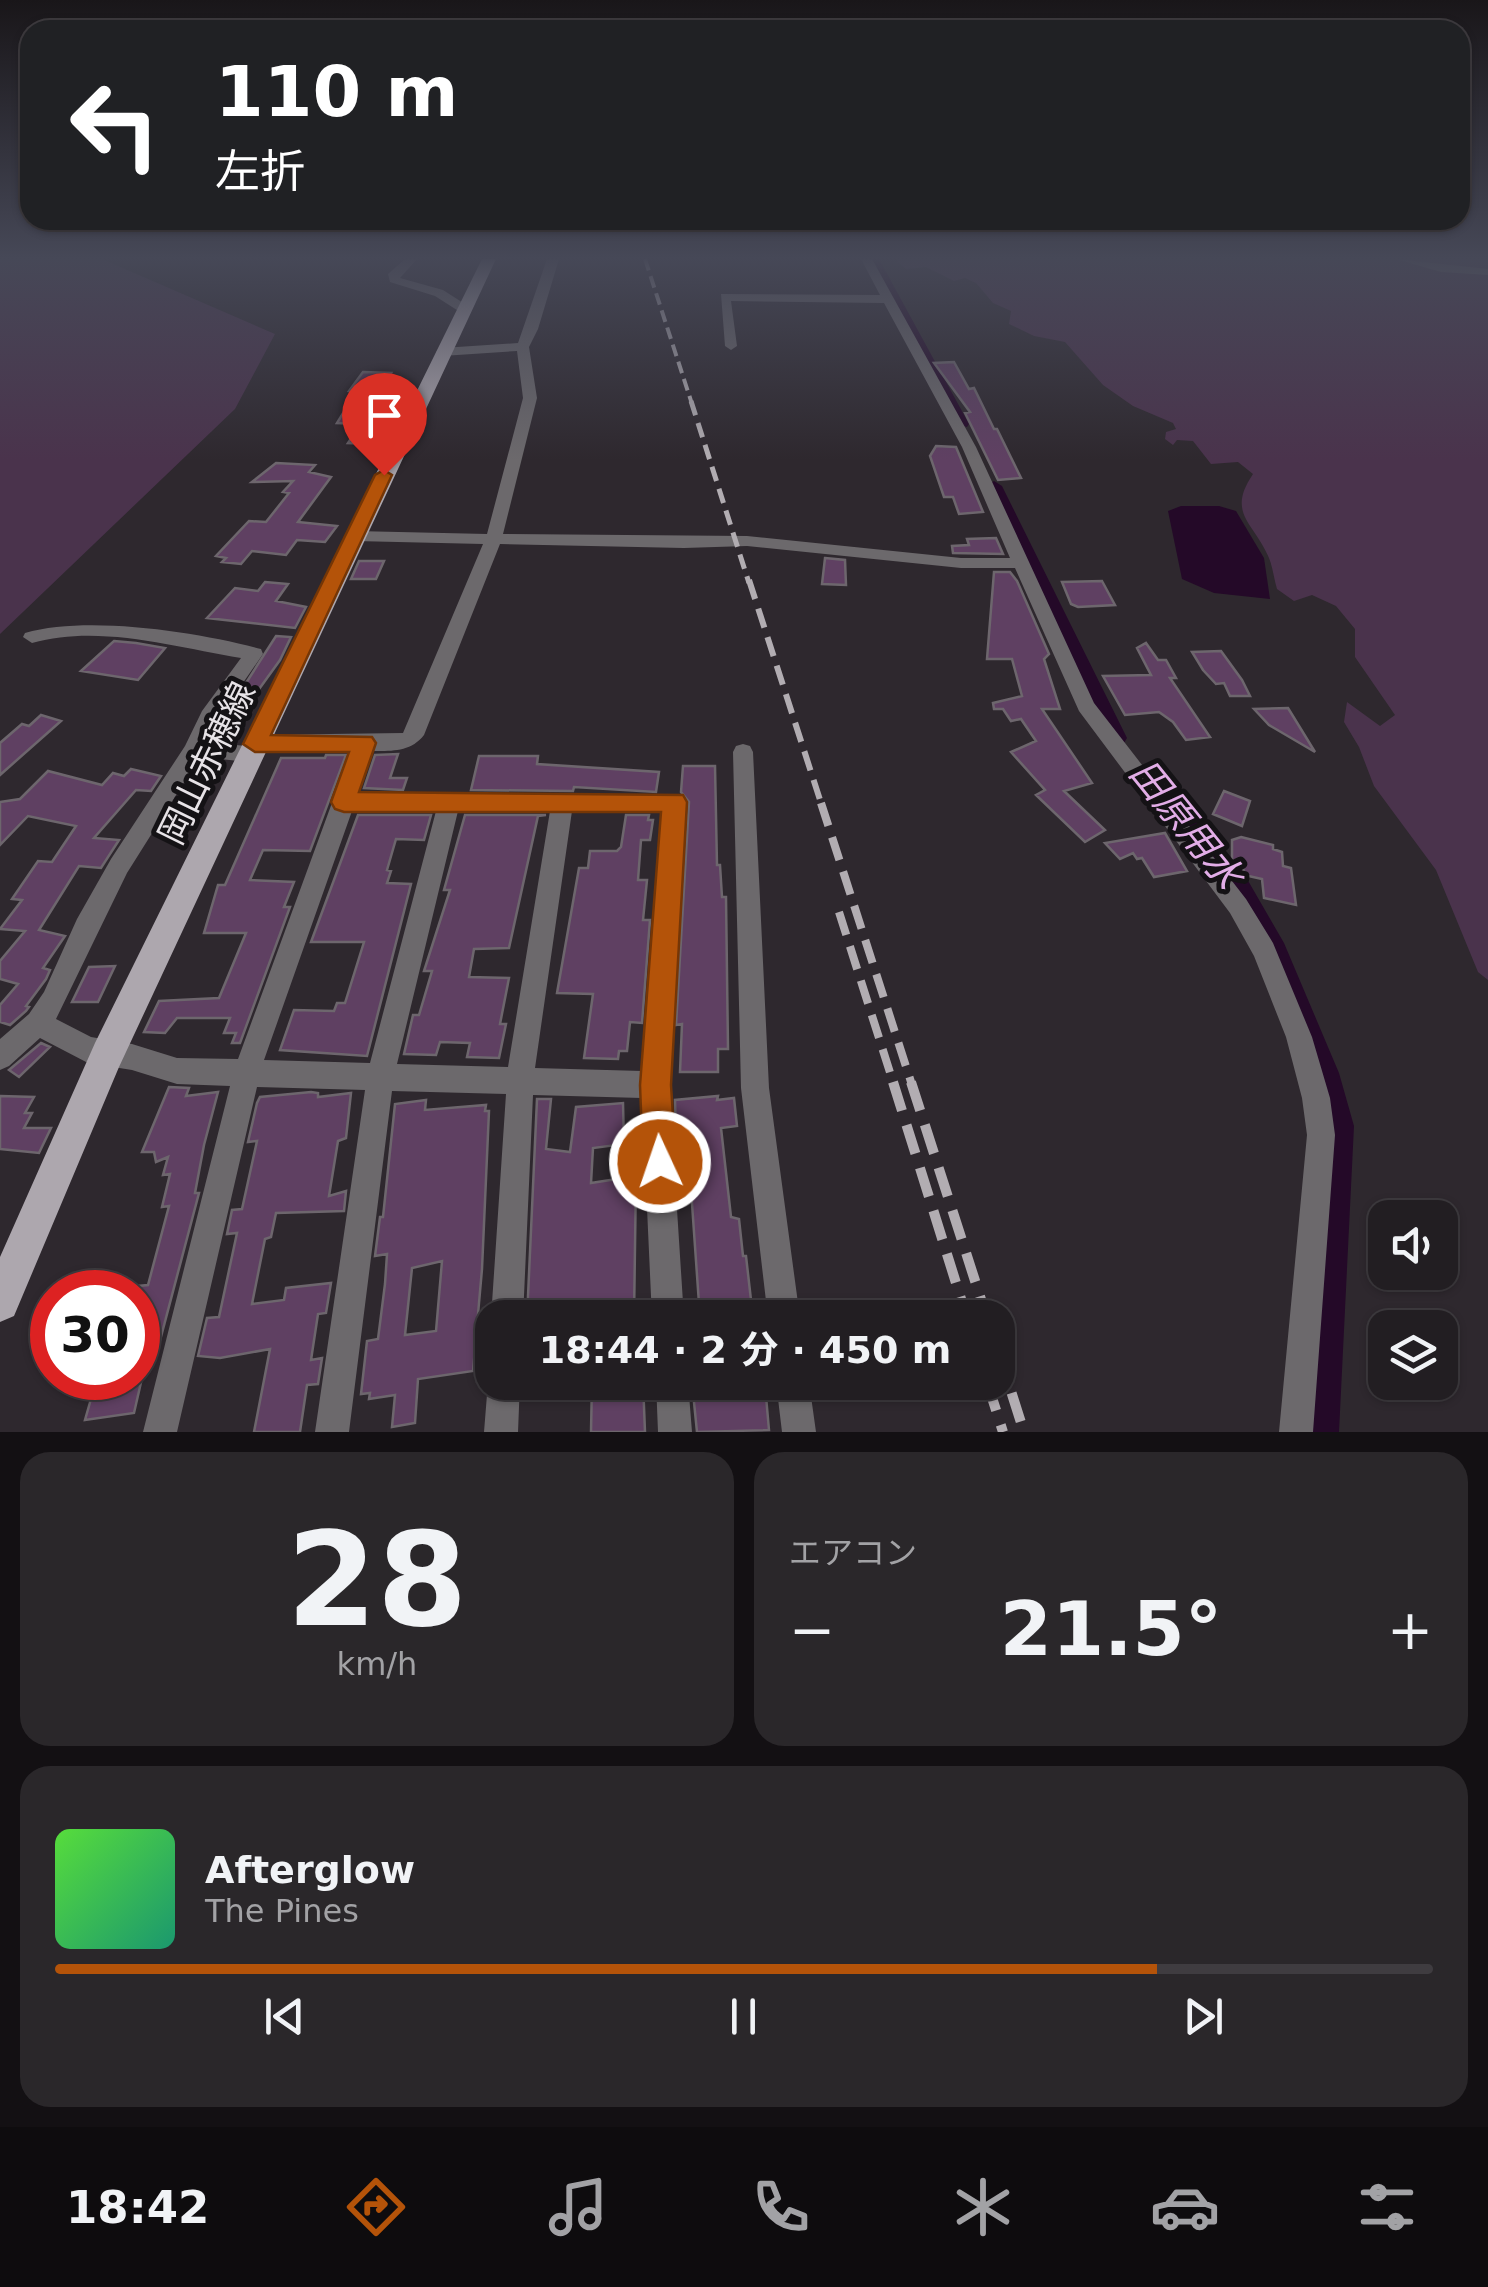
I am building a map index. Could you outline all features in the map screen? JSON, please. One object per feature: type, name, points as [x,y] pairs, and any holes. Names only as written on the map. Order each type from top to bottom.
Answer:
[{"type":"main road","name":"岡山赤穂線","points":[[0,1302],[107,1055],[455,326]]},
{"type":"street","points":[[194,750],[409,740],[417,730],[494,538],[530,398],[523,346],[533,326]]},
{"type":"street","points":[[729,326],[731,346]]},
{"type":"street","points":[[903,326],[969,446],[1086,706],[1238,906],[1264,952],[1299,1037],[1316,1098],[1320,1135],[1296,1432]]},
{"type":"street","points":[[442,352],[523,346]]},
{"type":"street","points":[[354,536],[747,541],[961,563],[1022,564]]},
{"type":"street","points":[[0,1057],[38,1022],[119,866],[194,750],[209,716],[254,654],[66,630],[50,629],[32,637]]},
{"type":"street","points":[[160,1432],[246,1074],[364,743]]},
{"type":"street","points":[[743,752],[755,1088],[782,1300]]},
{"type":"street","points":[[344,802],[674,802],[655,1085],[667,1300]]},
{"type":"street","points":[[508,1300],[520,1079],[562,803]]},
{"type":"street","points":[[332,1432],[381,1074],[450,804]]},
{"type":"street","points":[[38,1022],[88,1050],[132,1057],[177,1071],[655,1085]]},
{"type":"street","points":[[501,1432],[503,1400]]},
{"type":"street","points":[[673,1400],[675,1432]]},
{"type":"street","points":[[795,1400],[799,1432]]},
{"type":"shaded area","points":[[0,326],[256,326],[275,334],[235,409],[0,634]]},
{"type":"shaded area","points":[[1013,326],[1488,326],[1488,980],[1478,972],[1436,870],[1374,786],[1344,722],[1347,702],[1380,726],[1395,715],[1355,657],[1355,629],[1336,606],[1312,595],[1294,601],[1277,589],[1269,558],[1242,509],[1245,488],[1253,474],[1238,462],[1211,464],[1193,441],[1177,440],[1173,445],[1165,439],[1166,432],[1176,429],[1173,423],[1133,406],[1103,385],[1065,342],[1034,336]]},
{"type":"shaded area","points":[[1181,506],[1219,506],[1236,511],[1264,558],[1270,599],[1214,593],[1182,579],[1168,511]]},
{"type":"building","points":[[954,362],[969,389],[974,388],[1021,478],[998,480],[965,413],[970,412],[934,363]]},
{"type":"building","points":[[363,372],[391,373],[372,399],[376,399],[362,424],[337,423],[356,392],[349,391]]},
{"type":"building","points":[[360,425],[386,425],[374,444],[348,443]]},
{"type":"building","points":[[936,446],[956,447],[983,512],[959,514],[953,497],[944,497],[930,456]]},
{"type":"building","points":[[276,463],[315,465],[309,472],[331,477],[298,522],[337,526],[325,542],[297,540],[286,555],[252,551],[241,564],[222,562],[226,558],[216,556],[249,521],[266,522],[289,493],[283,492],[293,481],[252,482]]},
{"type":"building","points":[[996,538],[1003,554],[953,553],[952,546],[969,545],[967,539]]},
{"type":"building","points":[[825,558],[845,560],[846,585],[822,584]]},
{"type":"building","points":[[359,561],[384,561],[376,579],[351,579]]},
{"type":"building","points":[[994,572],[1010,572],[1017,581],[1049,654],[1044,659],[1060,709],[1042,709],[1092,783],[1064,791],[1105,830],[1085,842],[1036,795],[1045,790],[1011,752],[1036,741],[1021,719],[1011,721],[1003,709],[994,709],[993,703],[1022,696],[1012,659],[987,659]]},
{"type":"building","points":[[1102,581],[1115,605],[1071,604],[1062,582]]},
{"type":"building","points":[[265,582],[288,584],[276,601],[306,607],[295,628],[207,618],[235,588],[258,591]]},
{"type":"building","points":[[276,636],[291,637],[280,660],[244,710],[230,708]]},
{"type":"building","points":[[114,641],[165,648],[138,680],[81,671]]},
{"type":"building","points":[[1146,643],[1158,660],[1166,660],[1176,678],[1170,678],[1210,737],[1186,740],[1173,722],[1159,712],[1125,715],[1103,676],[1151,675],[1137,648]]},
{"type":"building","points":[[1221,651],[1250,696],[1230,696],[1224,683],[1216,684],[1192,652]]},
{"type":"building","points":[[1288,708],[1315,752],[1269,725],[1254,709]]},
{"type":"building","points":[[41,715],[61,721],[0,775],[0,743],[22,724],[29,726]]},
{"type":"building","points":[[398,754],[390,778],[407,778],[403,790],[364,788],[375,755]]},
{"type":"building","points":[[346,755],[310,851],[263,850],[250,880],[294,882],[284,907],[290,907],[240,1043],[232,1043],[236,1033],[224,1033],[230,1018],[177,1018],[165,1033],[144,1032],[159,1001],[219,998],[246,933],[204,933],[218,885],[225,885],[281,758]]},
{"type":"building","points":[[479,756],[538,756],[537,764],[659,772],[656,792],[574,787],[573,791],[471,790]]},
{"type":"building","points":[[683,766],[715,766],[717,865],[722,897],[726,897],[728,1049],[718,1049],[718,1072],[680,1072],[682,1024],[676,1025],[689,802],[681,792]]},
{"type":"building","points":[[131,769],[161,776],[151,791],[136,790],[94,838],[119,840],[101,868],[79,866],[39,930],[65,936],[43,968],[50,970],[46,979],[26,1011],[10,1025],[0,1022],[0,1005],[18,984],[0,979],[0,961],[25,931],[0,929],[22,900],[12,899],[38,861],[52,862],[76,826],[28,816],[0,845],[0,802],[20,799],[48,771],[102,785],[113,773],[124,776]]},
{"type":"building","points":[[1224,791],[1250,801],[1242,826],[1213,814]]},
{"type":"building","points":[[358,815],[431,815],[424,840],[396,839],[387,870],[391,871],[387,883],[411,884],[367,1056],[280,1050],[294,1010],[334,1011],[337,1003],[345,1003],[364,942],[311,942]]},
{"type":"building","points":[[465,815],[546,815],[538,816],[509,948],[474,949],[469,977],[509,978],[500,1024],[506,1024],[499,1058],[467,1057],[470,1043],[440,1042],[436,1055],[404,1054],[413,1015],[419,1015],[432,971],[424,971],[450,890],[444,890]]},
{"type":"building","points":[[626,815],[649,815],[648,820],[653,820],[650,840],[641,840],[638,880],[647,880],[643,920],[650,920],[642,1023],[630,1022],[627,1051],[619,1051],[618,1059],[584,1058],[593,994],[557,993],[579,868],[588,868],[590,851],[617,851],[621,847]]},
{"type":"building","points":[[1165,833],[1187,871],[1154,877],[1142,858],[1137,859],[1133,853],[1120,859],[1105,843]]},
{"type":"building","points":[[1241,837],[1273,845],[1273,849],[1282,852],[1283,866],[1291,868],[1296,905],[1264,898],[1262,879],[1244,875],[1243,863],[1232,860],[1232,840]]},
{"type":"building","points":[[115,966],[98,1002],[72,1002],[89,967]]},
{"type":"building","points":[[41,1043],[50,1047],[19,1077],[9,1070]]},
{"type":"building","points":[[169,1087],[189,1088],[186,1096],[218,1092],[195,1193],[199,1193],[160,1340],[160,1270],[152,1270],[169,1206],[162,1207],[170,1174],[163,1175],[168,1157],[156,1162],[154,1152],[142,1152]]},
{"type":"building","points":[[318,1093],[318,1097],[351,1093],[346,1138],[338,1141],[329,1196],[346,1191],[344,1211],[276,1213],[271,1237],[265,1239],[252,1304],[284,1300],[286,1288],[331,1283],[326,1313],[318,1314],[311,1360],[322,1358],[318,1384],[307,1385],[300,1432],[254,1432],[270,1349],[220,1358],[198,1356],[207,1318],[219,1317],[237,1233],[227,1234],[232,1210],[242,1209],[257,1141],[248,1142],[257,1103],[260,1097]]},
{"type":"building","points":[[0,1096],[34,1097],[25,1113],[32,1113],[24,1128],[51,1128],[39,1153],[0,1149]]},
{"type":"building","points":[[734,1098],[737,1126],[721,1128],[731,1217],[739,1219],[751,1300],[699,1300],[687,1132],[676,1134],[675,1100]]},
{"type":"building","points":[[537,1099],[551,1099],[546,1149],[570,1152],[576,1107],[623,1103],[624,1144],[593,1148],[591,1183],[636,1176],[634,1300],[528,1300]]},
{"type":"building","points":[[426,1100],[425,1110],[486,1105],[485,1111],[489,1111],[482,1269],[479,1300],[475,1300],[473,1371],[418,1379],[415,1423],[392,1427],[395,1395],[369,1399],[370,1393],[361,1394],[367,1341],[378,1339],[385,1284],[387,1254],[375,1256],[395,1104]],"holes":[[[442,1261],[436,1331],[405,1335],[412,1268]]]},
{"type":"building","points":[[91,1400],[137,1400],[134,1413],[85,1420]]},
{"type":"building","points":[[592,1400],[644,1400],[645,1432],[591,1432]]},
{"type":"building","points":[[694,1400],[766,1400],[769,1430],[697,1432]]},
{"type":"waterway","name":"田原用水","points":[[909,326],[962,424]]},
{"type":"waterway","name":"田原用水","points":[[994,486],[1117,738]]},
{"type":"waterway","name":"田原用水","points":[[1170,803],[1235,879],[1275,951],[1326,1073],[1340,1126],[1322,1432]]},
{"type":"railway","points":[[667,326],[692,404]]},
{"type":"railway","points":[[691,401],[749,583]]},
{"type":"railway","points":[[749,580],[822,806]]},
{"type":"railway","points":[[821,803],[912,1085]]},
{"type":"railway","points":[[839,912],[894,1085]]},
{"type":"railway","points":[[893,1082],[961,1300]]},
{"type":"railway","points":[[911,1082],[981,1300]]},
{"type":"railway","points":[[993,1400],[1003,1432]]},
{"type":"railway","points":[[1014,1400],[1024,1432]]},
{"type":"route","points":[[384,475],[255,744],[364,743],[344,802],[674,802],[655,1085],[660,1162]]}]
